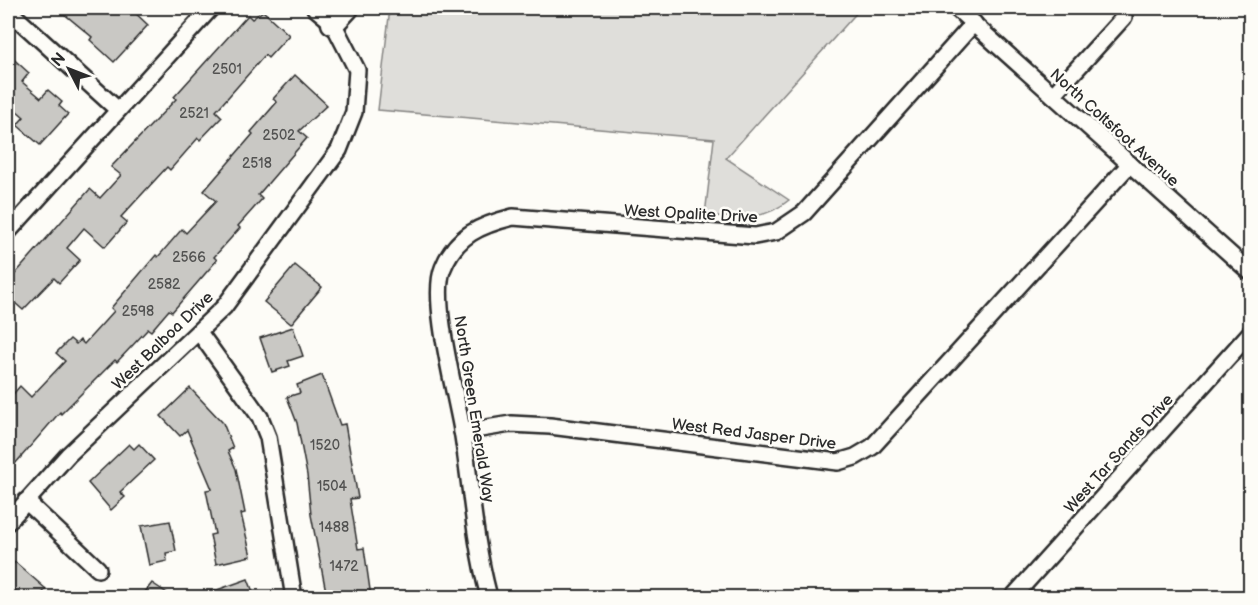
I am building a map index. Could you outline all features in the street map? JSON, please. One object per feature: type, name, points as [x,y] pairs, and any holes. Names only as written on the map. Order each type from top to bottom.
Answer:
[{"type":"street","points":[[8,232],[211,8]]},
{"type":"street","points":[[315,8],[340,15]]},
{"type":"street","name":"North Coltsfoot Avenue","points":[[956,8],[1251,273]]},
{"type":"street","points":[[8,10],[118,110]]},
{"type":"street","name":"West Balboa Drive","points":[[8,522],[68,455],[224,307],[339,150],[354,112],[357,70],[340,15]]},
{"type":"street","points":[[1053,95],[1124,17]]},
{"type":"street","name":"West Opalite Drive","points":[[463,237],[484,224],[513,217],[737,237],[776,232],[804,213],[974,23]]},
{"type":"street","name":"West Red Jasper Drive","points":[[462,432],[511,424],[550,426],[838,462],[855,457],[872,447],[1130,164]]},
{"type":"street","name":"North Green Emerald Way","points":[[463,237],[442,269],[439,301],[487,596]]},
{"type":"street","points":[[199,332],[260,417],[268,437],[294,597]]},
{"type":"street","name":"West Tar Sands Drive","points":[[1012,597],[1251,333]]},
{"type":"street","points":[[26,501],[98,569]]},
{"type":"shaded area","points":[[390,8],[861,8],[726,158],[789,200],[769,212],[739,217],[705,215],[714,139],[378,110]]},
{"type":"building","points":[[57,8],[130,8],[148,25],[114,62],[90,40],[92,37]]},
{"type":"building","points":[[263,11],[289,35],[268,58],[265,55],[216,111],[222,117],[200,140],[198,138],[170,170],[167,167],[121,217],[127,222],[105,247],[84,228],[67,248],[80,260],[59,283],[54,278],[23,310],[15,303],[8,312],[8,282],[90,189],[100,198],[121,175],[111,167],[176,99],[174,97],[248,15],[252,19]]},
{"type":"building","points":[[8,54],[29,73],[22,82],[41,98],[48,90],[62,102],[59,106],[68,114],[40,145],[17,125],[24,117],[8,103]]},
{"type":"building","points":[[295,75],[327,105],[299,131],[307,138],[258,195],[262,199],[214,257],[217,260],[172,312],[169,310],[151,331],[148,329],[117,362],[115,360],[61,414],[60,412],[8,472],[8,400],[20,386],[31,397],[65,361],[56,353],[70,339],[76,344],[80,340],[84,344],[114,311],[111,308],[156,255],[158,257],[182,229],[186,233],[216,201],[204,191],[253,134],[251,132],[277,102],[273,99]]},
{"type":"building","points":[[295,265],[322,287],[291,324],[264,302]]},
{"type":"building","points":[[293,327],[303,356],[288,361],[290,366],[272,372],[260,338]]},
{"type":"building","points":[[322,375],[340,425],[345,424],[358,498],[350,499],[358,549],[364,548],[371,597],[327,597],[311,515],[307,475],[297,423],[287,397],[300,393],[297,385]]},
{"type":"building","points":[[190,388],[223,423],[233,448],[228,451],[236,469],[245,513],[241,514],[251,556],[216,564],[210,535],[215,534],[206,490],[212,489],[187,430],[180,436],[161,416]]},
{"type":"building","points":[[129,444],[134,449],[139,444],[154,460],[120,492],[125,497],[111,510],[88,483]]},
{"type":"building","points":[[170,521],[176,551],[166,553],[167,561],[149,565],[141,526]]},
{"type":"building","points":[[15,562],[46,589],[39,597],[23,597],[8,584],[8,570]]},
{"type":"building","points":[[248,579],[255,597],[200,597],[200,596]]},
{"type":"building","points":[[152,583],[173,597],[141,597]]}]
